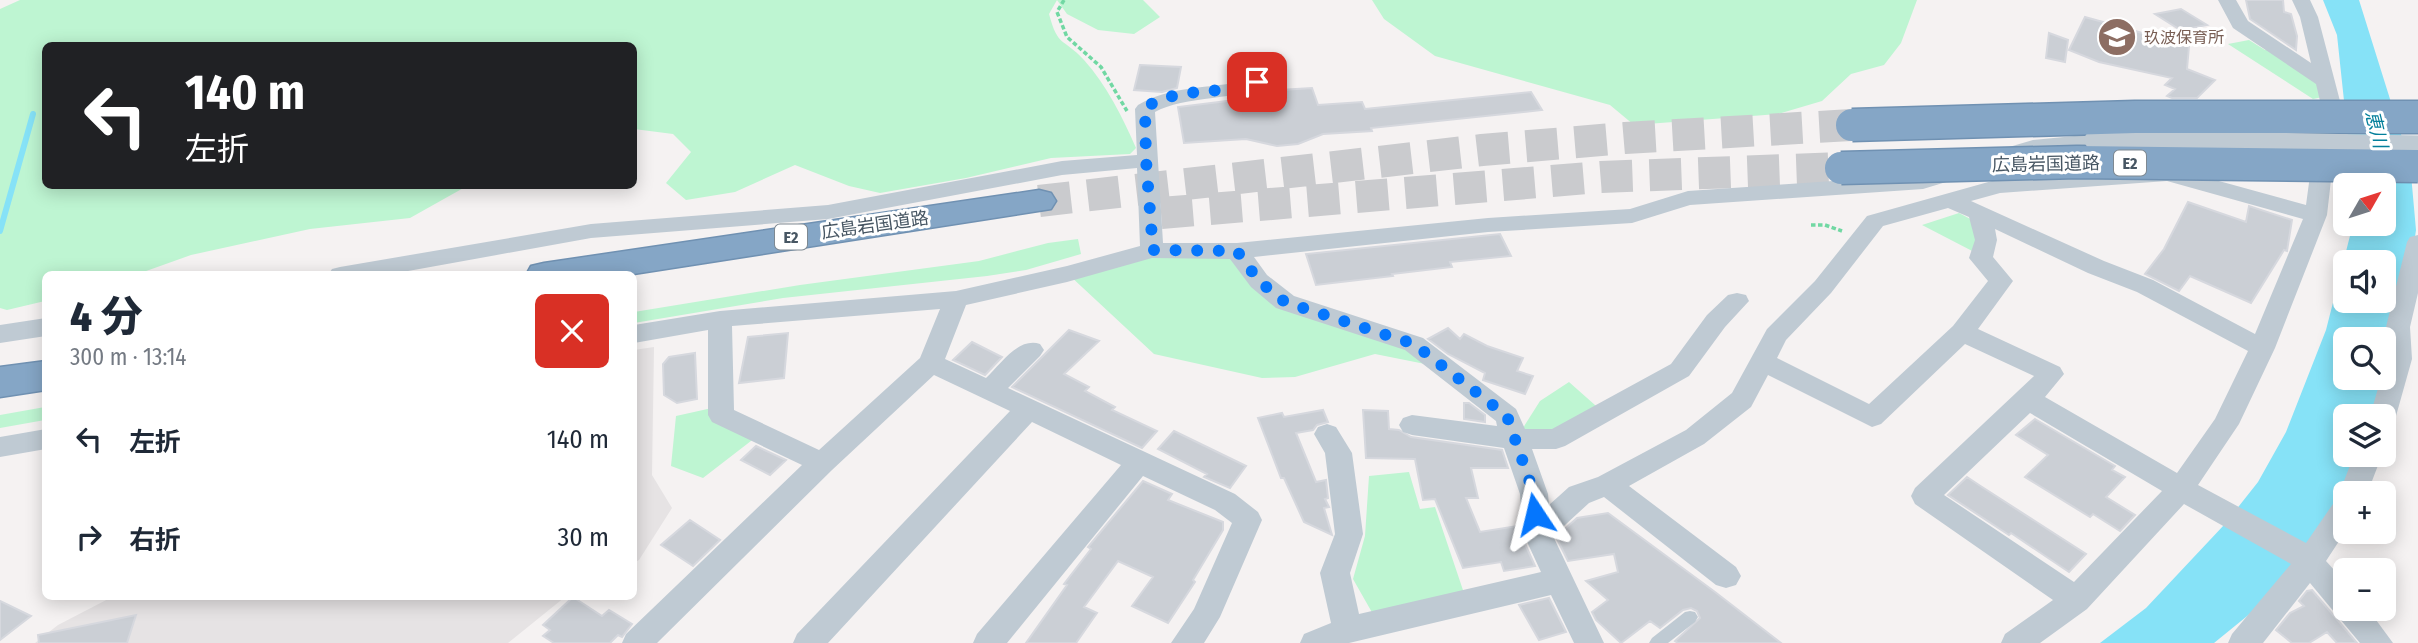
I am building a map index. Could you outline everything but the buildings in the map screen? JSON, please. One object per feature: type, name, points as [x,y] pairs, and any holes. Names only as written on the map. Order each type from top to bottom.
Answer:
[{"type":"highway","points":[[1852,125],[2057,117],[2418,117]]},
{"type":"highway","name":"広島岩国道路","points":[[1841,168],[2077,162],[2418,166]]},
{"type":"highway","name":"広島岩国道路","points":[[577,271],[1042,214],[637,283]]},
{"type":"highway","points":[[0,360],[42,355]]},
{"type":"highway","points":[[0,382],[42,376]]},
{"type":"street","points":[[2227,0],[2240,24],[2323,80]]},
{"type":"street","points":[[2016,643],[2076,600],[2180,489],[2225,424],[2262,348],[2316,215],[2330,101],[2309,17],[2301,0]]},
{"type":"street","points":[[1153,250],[1145,108],[1158,99],[1177,94],[1204,94],[1241,88],[1274,76]]},
{"type":"street","points":[[637,333],[720,319],[956,299],[1068,274],[1153,250],[1237,251],[1488,225],[1632,216],[1688,198],[1923,182],[2034,146],[2095,140],[2418,146]]},
{"type":"street","points":[[363,271],[591,231],[828,212],[1062,168],[1146,160]]},
{"type":"street","points":[[1537,533],[1578,495],[1608,485],[1695,437],[1742,400],[1776,335],[1823,287],[1875,220],[1998,186],[2168,174],[2316,215]]},
{"type":"street","points":[[1950,200],[2096,267],[2146,286],[2262,348]]},
{"type":"street","points":[[1761,361],[1872,417],[1962,332],[2001,281],[1981,258],[1986,240],[1979,214]]},
{"type":"street","points":[[2389,404],[2408,364],[2398,327],[2418,242]]},
{"type":"street","points":[[1237,251],[1259,281],[1285,302],[1414,344],[1507,416],[1534,494],[1537,533],[1557,581],[1589,643]]},
{"type":"street","points":[[638,643],[822,463],[931,363],[956,299]]},
{"type":"street","points":[[1412,425],[1516,439],[1556,439],[1680,370],[1716,321],[1737,301]]},
{"type":"street","points":[[720,319],[721,415],[822,463]]},
{"type":"street","points":[[0,334],[42,328]]},
{"type":"street","points":[[1962,332],[2050,374],[2028,399],[1925,496],[2076,600]]},
{"type":"street","points":[[989,391],[1031,350]]},
{"type":"street","points":[[931,363],[1225,502],[1248,520],[1205,617],[1186,643]]},
{"type":"street","points":[[2028,399],[2180,489],[2308,559],[2333,589]]},
{"type":"street","points":[[808,643],[1027,410]]},
{"type":"street","points":[[1327,435],[1338,453],[1349,534],[1335,573],[1348,630]]},
{"type":"street","points":[[0,447],[42,440]]},
{"type":"street","points":[[988,643],[1138,463]]},
{"type":"street","points":[[1608,485],[1726,576]]},
{"type":"street","points":[[2243,643],[2261,624],[2333,525]]},
{"type":"street","points":[[1315,643],[1348,630],[1557,581]]},
{"type":"street","points":[[2360,621],[2378,643]]},
{"type":"lane","points":[[1657,643],[1690,617]]},
{"type":"path","points":[[1064,0],[1058,12],[1067,37],[1101,67],[1124,110],[1145,114]]},
{"type":"path","points":[[1811,225],[1825,225],[1864,235]]},
{"type":"shaded area","points":[[654,347],[652,475],[672,508],[637,561],[637,350]]},
{"type":"shaded area","points":[[106,600],[561,600],[508,643],[35,643],[58,625]]},
{"type":"green space","points":[[20,0],[1057,0],[1049,14],[1055,32],[1084,60],[1107,90],[1136,148],[1130,154],[1051,158],[966,178],[880,193],[849,186],[795,165],[735,192],[686,200],[666,183],[691,152],[673,134],[637,129],[637,42],[42,42],[42,189],[462,189],[410,218],[310,229],[191,255],[146,271],[42,271],[42,302],[7,310],[0,308],[0,9]]},
{"type":"green space","points":[[1057,0],[1143,0],[1160,17],[1134,34],[1098,30],[1067,14]]},
{"type":"green space","points":[[1372,0],[1917,0],[1901,43],[1884,65],[1851,74],[1822,101],[1778,114],[1634,125],[1610,105],[1435,56],[1384,19]]},
{"type":"green space","points":[[2249,40],[2265,50],[2269,49],[2318,80],[2323,97],[2313,99],[2228,44]]},
{"type":"green space","points":[[1959,213],[1976,222],[1978,254],[1922,225]]},
{"type":"green space","points":[[1078,239],[1081,254],[1026,270],[783,298],[637,322],[637,312],[800,285],[979,261],[1048,243]]},
{"type":"green space","points":[[1152,250],[1237,251],[1285,302],[1414,344],[1445,368],[1375,354],[1295,377],[1262,378],[1154,354],[1068,274]]},
{"type":"green space","points":[[1569,382],[1604,413],[1556,439],[1516,439],[1540,401]]},
{"type":"green space","points":[[721,406],[760,434],[703,478],[671,466],[676,416]]},
{"type":"green space","points":[[42,408],[42,421],[0,428],[0,415]]},
{"type":"green space","points":[[1409,472],[1420,509],[1435,507],[1467,602],[1378,623],[1353,579],[1365,536],[1369,476]]},
{"type":"water","name":"恵川","points":[[2323,0],[2359,0],[2410,163],[2416,230],[2396,368],[2396,327],[2333,327],[2333,390],[2393,390],[2391,404],[2333,404],[2333,467],[2361,467],[2353,481],[2333,481],[2333,515],[2262,604],[2214,643],[2100,643],[2146,608],[2224,525],[2258,482],[2286,432],[2326,330],[2333,303],[2333,313],[2396,313],[2396,250],[2346,250],[2350,236],[2396,236],[2396,173],[2353,173],[2337,35]]},
{"type":"waterway","points":[[0,231],[33,114]]},
{"type":"tunnel","points":[[1039,201],[1482,150],[1625,138],[1852,125]]},
{"type":"tunnel","points":[[1161,213],[1601,177],[1841,168]]},
{"type":"place","name":"玖波保育所","points":[[2117,37]]},
{"type":"route","points":[[1257,82],[1241,88],[1204,94],[1177,94],[1158,99],[1145,108],[1153,250],[1237,251],[1259,281],[1285,302],[1414,344],[1507,416],[1534,494],[1535,514]]}]
